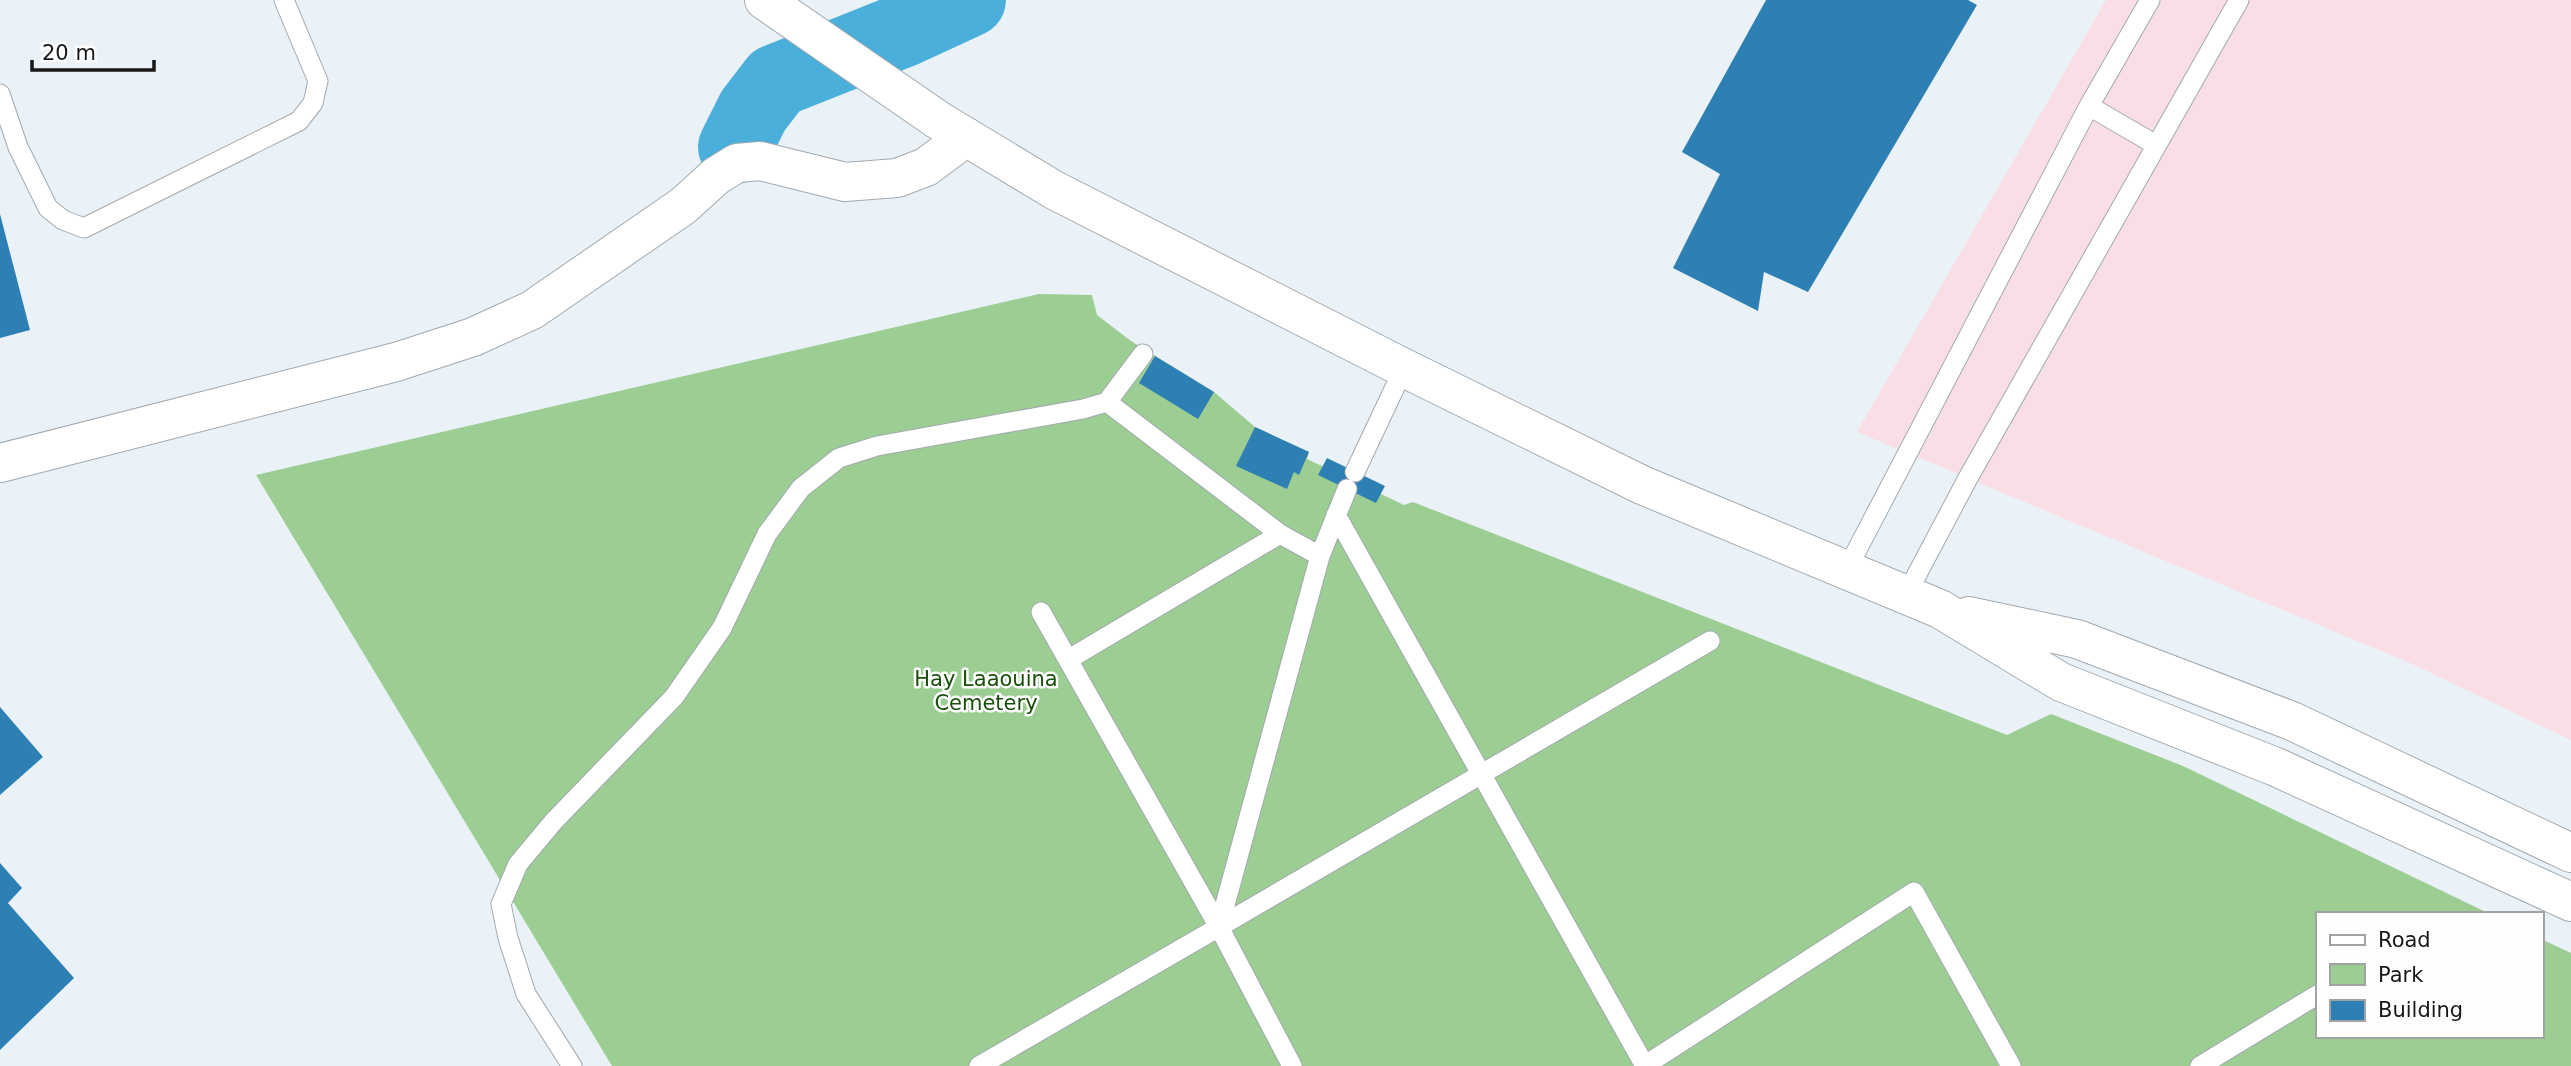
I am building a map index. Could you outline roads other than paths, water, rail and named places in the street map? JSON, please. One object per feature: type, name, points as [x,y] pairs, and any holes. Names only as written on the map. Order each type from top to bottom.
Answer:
[{"type":"main road","points":[[768,2],[952,128],[1054,190],[1404,368],[1642,485],[1923,602],[2060,682],[2276,767],[2571,902]]},
{"type":"main road","points":[[0,463],[396,362],[473,337],[532,310],[683,206],[716,176],[737,163],[760,161],[845,182],[897,178],[926,167],[952,128]]},
{"type":"main road","points":[[1923,602],[2077,639],[2292,721],[2571,853]]},
{"type":"lane","points":[[0,94],[18,147],[48,208],[63,220],[84,228],[299,121],[313,103],[318,80],[284,0]]},
{"type":"lane","points":[[1847,569],[2090,106],[2150,0]]},
{"type":"lane","points":[[1923,602],[1968,478],[2239,0]]},
{"type":"lane","points":[[2090,106],[2156,145]]},
{"type":"lane","points":[[572,1066],[526,994],[508,938],[502,904],[518,864],[545,832],[674,697],[722,628],[767,534],[801,488],[839,458],[877,446],[1083,409],[1107,402],[1143,354]]},
{"type":"lane","points":[[1219,927],[1320,556],[1351,481],[1404,368]]},
{"type":"lane","points":[[1107,402],[1280,534],[1320,556]]},
{"type":"lane","points":[[1336,515],[1645,1066],[1914,892],[2011,1066]]},
{"type":"lane","points":[[1069,659],[1280,534]]},
{"type":"lane","points":[[1041,612],[1219,927],[1292,1066]]},
{"type":"lane","points":[[979,1066],[1710,640]]},
{"type":"lane","points":[[2200,1066],[2316,996]]},
{"type":"waterway","points":[[735,147],[753,111],[776,81],[904,30],[969,0]]},
{"type":"park label","name":"Hay Laaouina Cemetery","points":[[986,691]]}]
